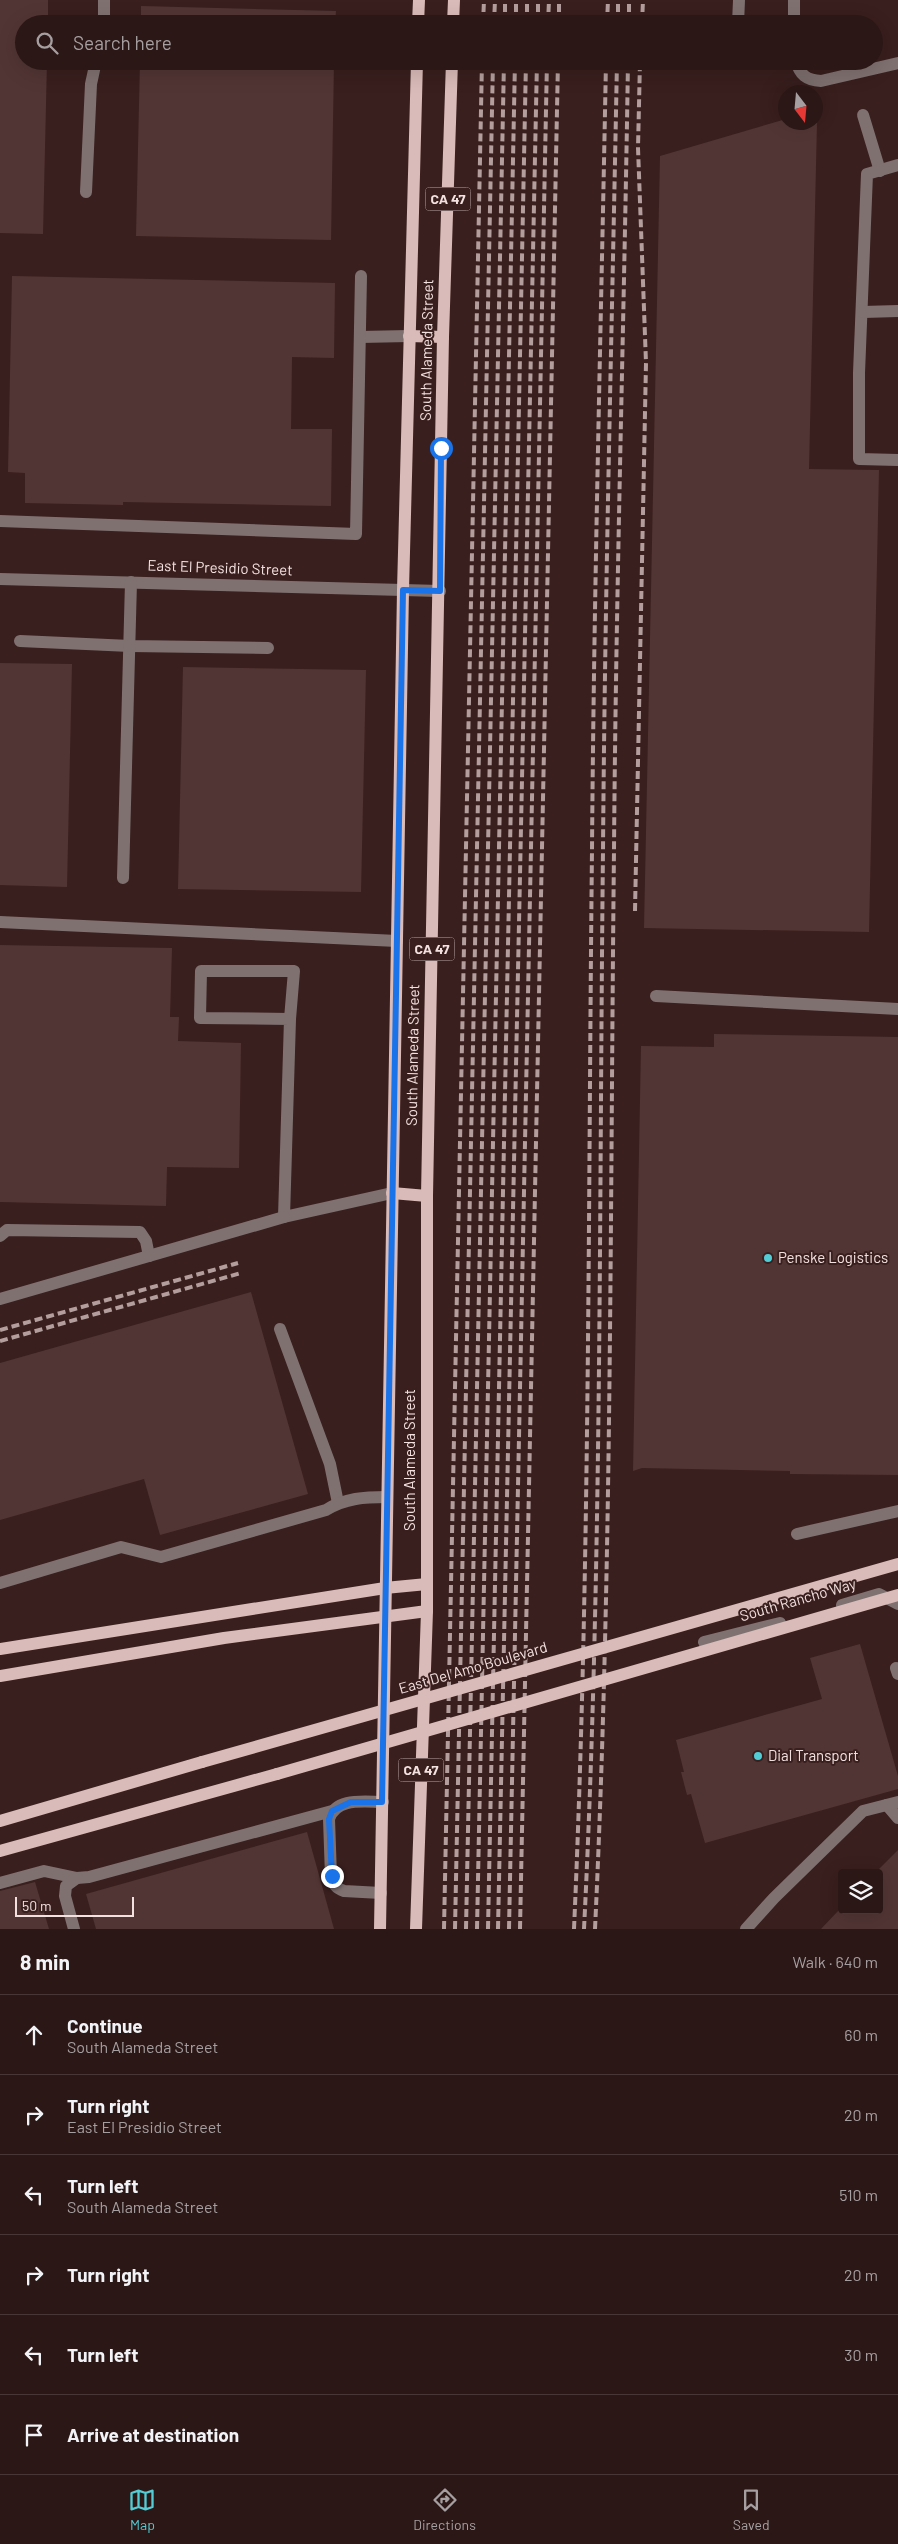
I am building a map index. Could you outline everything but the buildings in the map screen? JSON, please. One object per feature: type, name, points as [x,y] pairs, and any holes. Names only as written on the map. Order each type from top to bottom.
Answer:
[{"type":"main road","points":[[418,15],[419,0]]},
{"type":"main road","points":[[453,15],[454,0]]},
{"type":"main road","name":"South Alameda Street","points":[[380,1929],[396,941],[417,70]]},
{"type":"main road","name":"South Alameda Street","points":[[416,1929],[427,1611],[427,1196],[440,591],[443,336],[452,70]]},
{"type":"main road","points":[[409,336],[443,336]]},
{"type":"main road","points":[[392,1193],[427,1196]]},
{"type":"main road","name":"East Del Amo Boulevard","points":[[0,1821],[898,1564]]},
{"type":"main road","points":[[0,1649],[386,1588],[427,1584]]},
{"type":"main road","points":[[0,1851],[277,1774],[898,1595]]},
{"type":"main road","points":[[0,1676],[224,1638],[384,1615],[427,1611]]},
{"type":"street","points":[[104,0],[104,15]]},
{"type":"street","points":[[738,15],[739,0]]},
{"type":"street","points":[[794,0],[794,15]]},
{"type":"street","points":[[883,66],[898,63]]},
{"type":"street","points":[[86,192],[91,84],[94,70]]},
{"type":"street","points":[[801,70],[809,80],[821,80],[866,70]]},
{"type":"street","points":[[863,115],[880,170]]},
{"type":"street","points":[[898,166],[867,174],[863,312],[858,373],[859,459],[898,460]]},
{"type":"street","points":[[0,520],[356,534],[361,276]]},
{"type":"street","points":[[863,312],[898,311]]},
{"type":"street","points":[[360,337],[409,336]]},
{"type":"street","name":"East El Presidio Street","points":[[0,579],[440,591]]},
{"type":"street","points":[[123,878],[131,582]]},
{"type":"street","points":[[20,641],[130,646],[268,648]]},
{"type":"street","points":[[0,922],[396,941]]},
{"type":"street","points":[[284,1217],[290,1019],[294,971],[201,971],[200,1018],[290,1019]]},
{"type":"street","points":[[656,996],[898,1009]]},
{"type":"street","points":[[0,1299],[284,1217],[392,1193]]},
{"type":"street","points":[[0,1236],[7,1230],[140,1232],[146,1240],[149,1256]]},
{"type":"street","points":[[280,1329],[330,1464],[338,1502]]},
{"type":"street","points":[[0,1583],[121,1548],[161,1557],[326,1510],[338,1502],[360,1498],[387,1497]]},
{"type":"street","points":[[797,1534],[898,1511]]},
{"type":"street","name":"South Rancho Way","points":[[704,1642],[779,1623],[879,1594],[898,1604]]},
{"type":"street","points":[[74,1929],[65,1896],[66,1886],[77,1878],[332,1811],[351,1802],[382,1802]]},
{"type":"street","points":[[746,1929],[774,1898],[863,1811],[892,1803],[898,1818]]},
{"type":"street","points":[[332,1811],[329,1819],[334,1884],[338,1889],[344,1891],[381,1893]]},
{"type":"street","points":[[0,1883],[44,1871],[77,1878]]},
{"type":"railway","points":[[483,15],[484,0]]},
{"type":"railway","points":[[494,15],[495,0]]},
{"type":"railway","points":[[505,0],[505,15]]},
{"type":"railway","points":[[516,0],[516,15]]},
{"type":"railway","points":[[527,0],[527,15]]},
{"type":"railway","points":[[538,0],[538,15]]},
{"type":"railway","points":[[548,15],[549,0]]},
{"type":"railway","points":[[559,0],[559,15]]},
{"type":"railway","points":[[607,15],[608,0]]},
{"type":"railway","points":[[618,0],[618,15]]},
{"type":"railway","points":[[629,0],[629,15]]},
{"type":"railway","points":[[642,15],[643,0]]},
{"type":"railway","points":[[444,1929],[482,70]]},
{"type":"railway","points":[[455,1929],[493,70]]},
{"type":"railway","points":[[466,1929],[504,70]]},
{"type":"railway","points":[[477,1929],[515,70]]},
{"type":"railway","points":[[488,1929],[526,70]]},
{"type":"railway","points":[[498,1929],[537,70]]},
{"type":"railway","points":[[509,1929],[547,70]]},
{"type":"railway","points":[[520,1929],[558,70]]},
{"type":"railway","points":[[574,1929],[586,1524],[594,653],[606,70]]},
{"type":"railway","points":[[584,1929],[590,1794],[597,1524],[604,751],[617,70]]},
{"type":"railway","points":[[595,1929],[605,1659],[611,1255],[615,751],[628,70]]},
{"type":"railway","points":[[635,911],[646,363],[638,148],[640,70]]},
{"type":"railway","points":[[0,1330],[238,1263]]},
{"type":"railway","points":[[0,1341],[241,1273]]},
{"type":"place","name":"Penske Logistics","points":[[768,1258]]},
{"type":"place","name":"Dial Transport","points":[[758,1756]]},
{"type":"route","points":[[332,1876],[329,1819],[332,1811],[351,1802],[382,1802],[403,590],[440,591],[441,448]]}]
